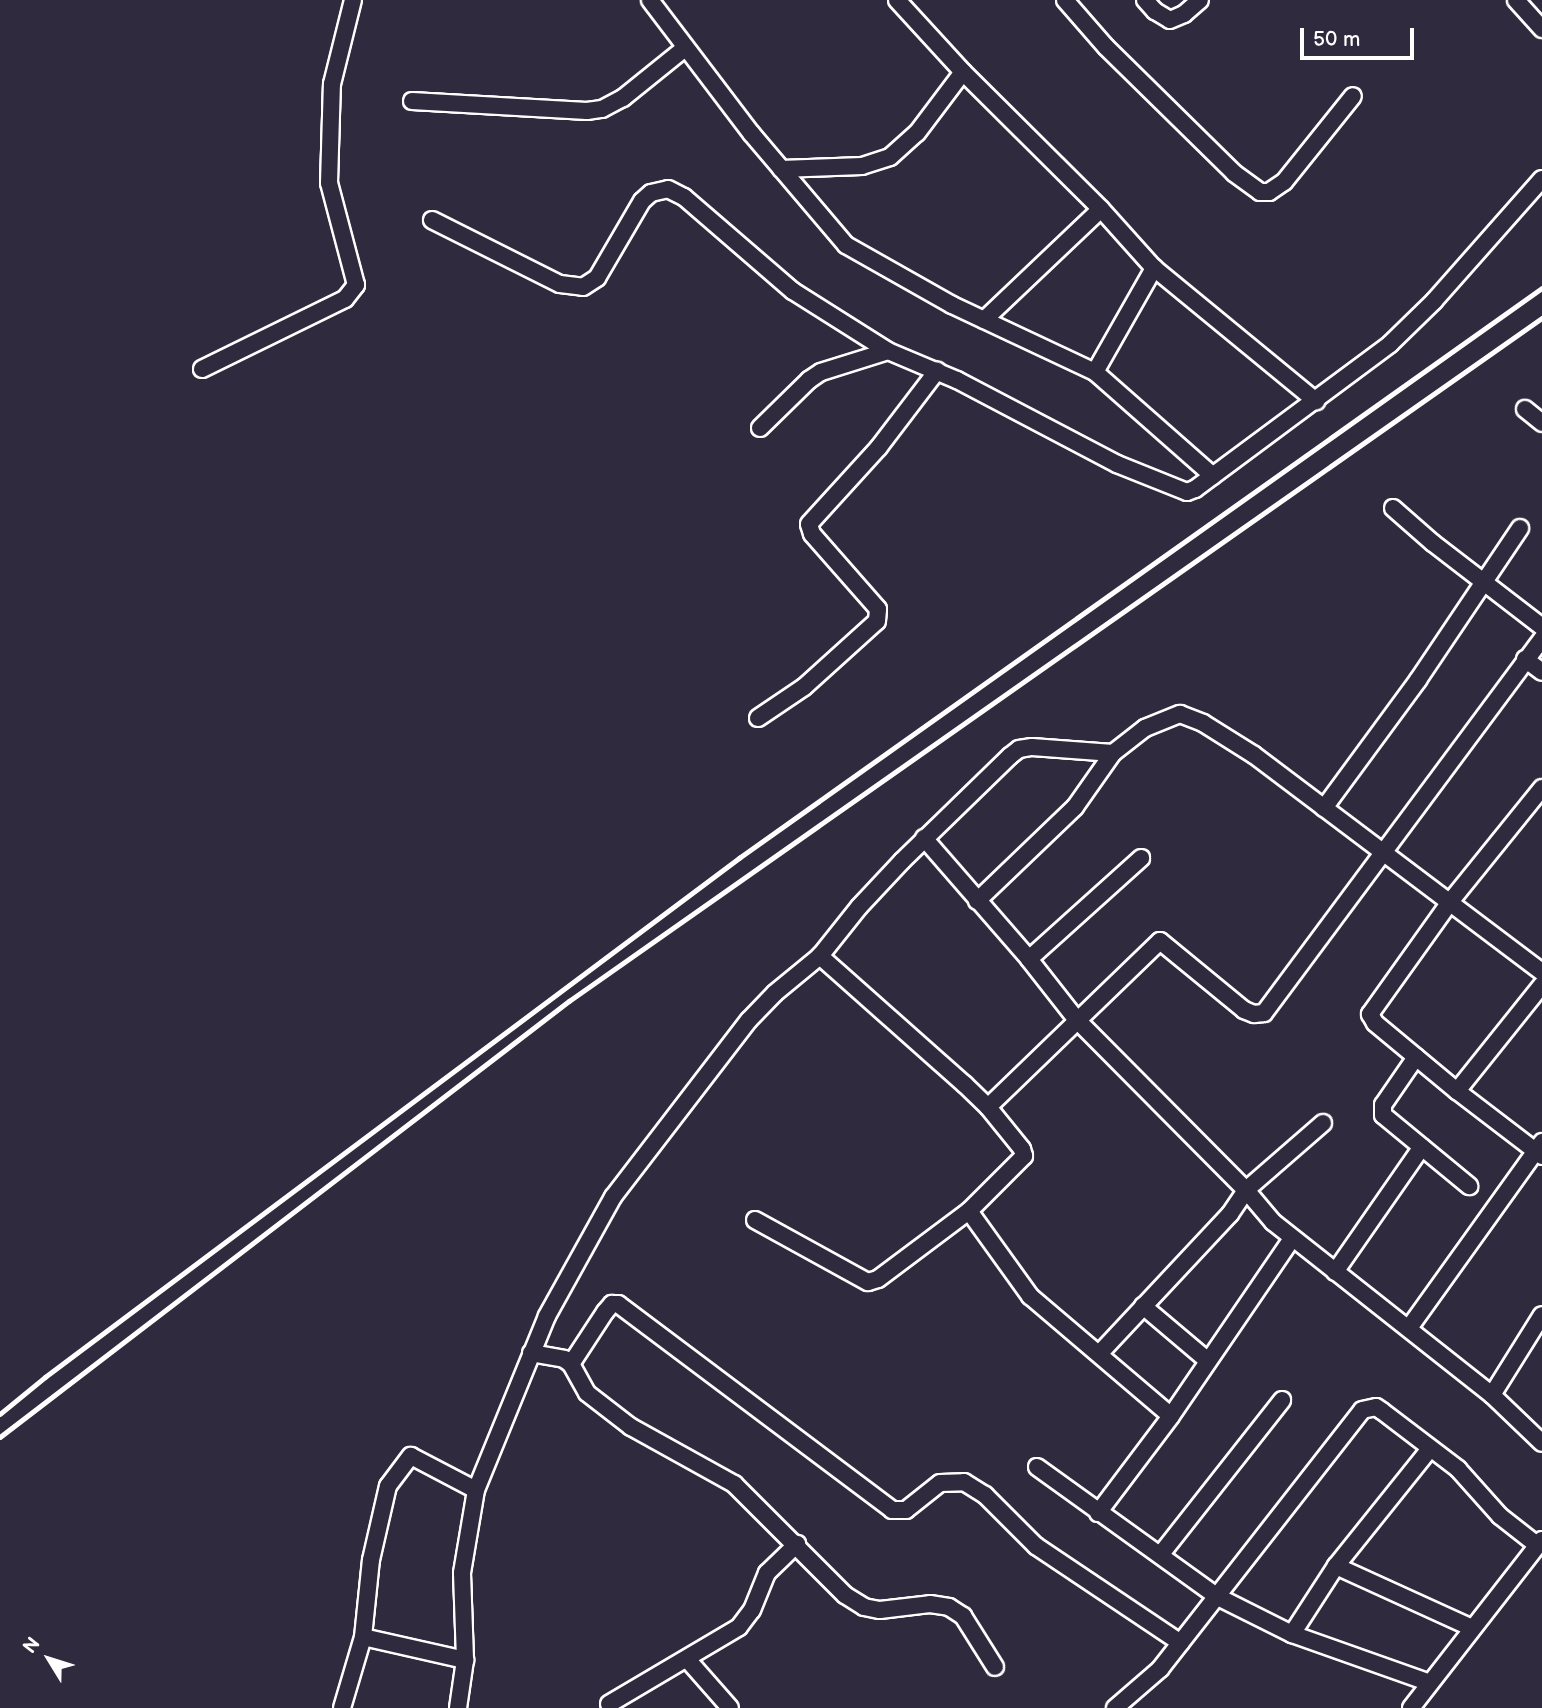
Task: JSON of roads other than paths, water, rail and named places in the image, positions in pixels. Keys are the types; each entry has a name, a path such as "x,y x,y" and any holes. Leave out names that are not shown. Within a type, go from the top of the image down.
{"street":[{"path":"202,369 345,299 356,285 329,183 332,84 353,0"},
{"path":"649,0 781,169 846,245 867,260 984,320 1077,361 1095,372 1213,476"},
{"path":"897,0 963,72 1101,209 1154,268 1316,401"},
{"path":"1065,0 1106,47 1234,173 1260,192 1269,192 1284,181 1353,96"},
{"path":"1145,0 1163,18 1170,20 1184,14 1200,0"},
{"path":"1516,0 1542,29"},
{"path":"412,101 587,111 602,108 623,98 685,48"},
{"path":"781,169 862,166 890,157 917,133 963,72"},
{"path":"432,220 560,284 583,287 597,278 642,201 651,193 668,189 684,197 793,291 888,351 937,371 1117,464 1187,492 1195,489 1369,362 1416,318 1542,179"},
{"path":"984,320 1101,209"},
{"path":"1095,372 1154,268"},
{"path":"760,428 808,380 821,372 888,351"},
{"path":"758,718 804,687 877,621 878,609 874,603 818,542 809,524 879,446 937,371"},
{"path":"1525,409 1542,423"},
{"path":"1393,508 1482,583 1542,627"},
{"path":"1324,808 1388,722 1520,528"},
{"path":"988,1107 1076,1019 1161,940 1244,1010 1263,1014 1542,638"},
{"path":"1525,659 1542,672"},
{"path":"977,901 1075,807 1113,753 1145,728 1173,715 1186,716 1254,755 1542,972"},
{"path":"458,1708 465,1660 462,1573 476,1489 531,1353 575,1262 629,1174 749,1020 775,993 820,956 859,907 924,838 1019,749 1032,747 1113,753"},
{"path":"1409,1328 1540,1150 1457,1091 1375,1023 1370,1014 1450,902 1542,788"},
{"path":"924,838 1029,959 1076,1019 1246,1190 1291,1240 1409,1328 1492,1395 1542,1443"},
{"path":"1029,959 1141,858"},
{"path":"755,1220 868,1282 881,1276 969,1211 1024,1156 1022,1149 988,1107 820,956"},
{"path":"1457,1091 1542,985"},
{"path":"1416,1057 1382,1111 1388,1120 1469,1186"},
{"path":"1098,1354 1230,1214 1246,1190 1323,1123"},
{"path":"1335,1272 1422,1147"},
{"path":"969,1211 1030,1296 1171,1416"},
{"path":"1098,1513 1171,1416 1291,1240"},
{"path":"571,1364 605,1312 612,1304 618,1304 891,1510 906,1510 940,1483 964,1482 985,1496 1035,1546 1181,1643"},
{"path":"1143,1306 1208,1361"},
{"path":"1492,1395 1541,1316"},
{"path":"531,1353 558,1357 571,1364 581,1386 599,1403 653,1441 705,1465 734,1484 797,1544 845,1595 864,1607 880,1610 930,1604 949,1607 963,1616 995,1667"},
{"path":"1161,1554 1282,1400"},
{"path":"1123,1706 1143,1688 1218,1597 1341,1433 1362,1410 1376,1407 1429,1450 1458,1469 1500,1516 1540,1543 1411,1708"},
{"path":"1292,1634 1336,1566 1429,1450"},
{"path":"342,1708 363,1637 371,1560 388,1486 411,1456 476,1489"},
{"path":"1037,1466 1098,1513 1161,1554 1218,1597 1292,1634 1430,1684"},
{"path":"609,1704 739,1627 752,1610 767,1573 797,1544"},
{"path":"1336,1566 1472,1628"},
{"path":"363,1637 465,1660"},
{"path":"687,1659 730,1708"}],"railway":[{"path":"0,1414 45,1377 739,858 1542,288"},
{"path":"0,1437 569,1001 1542,318"}]}
